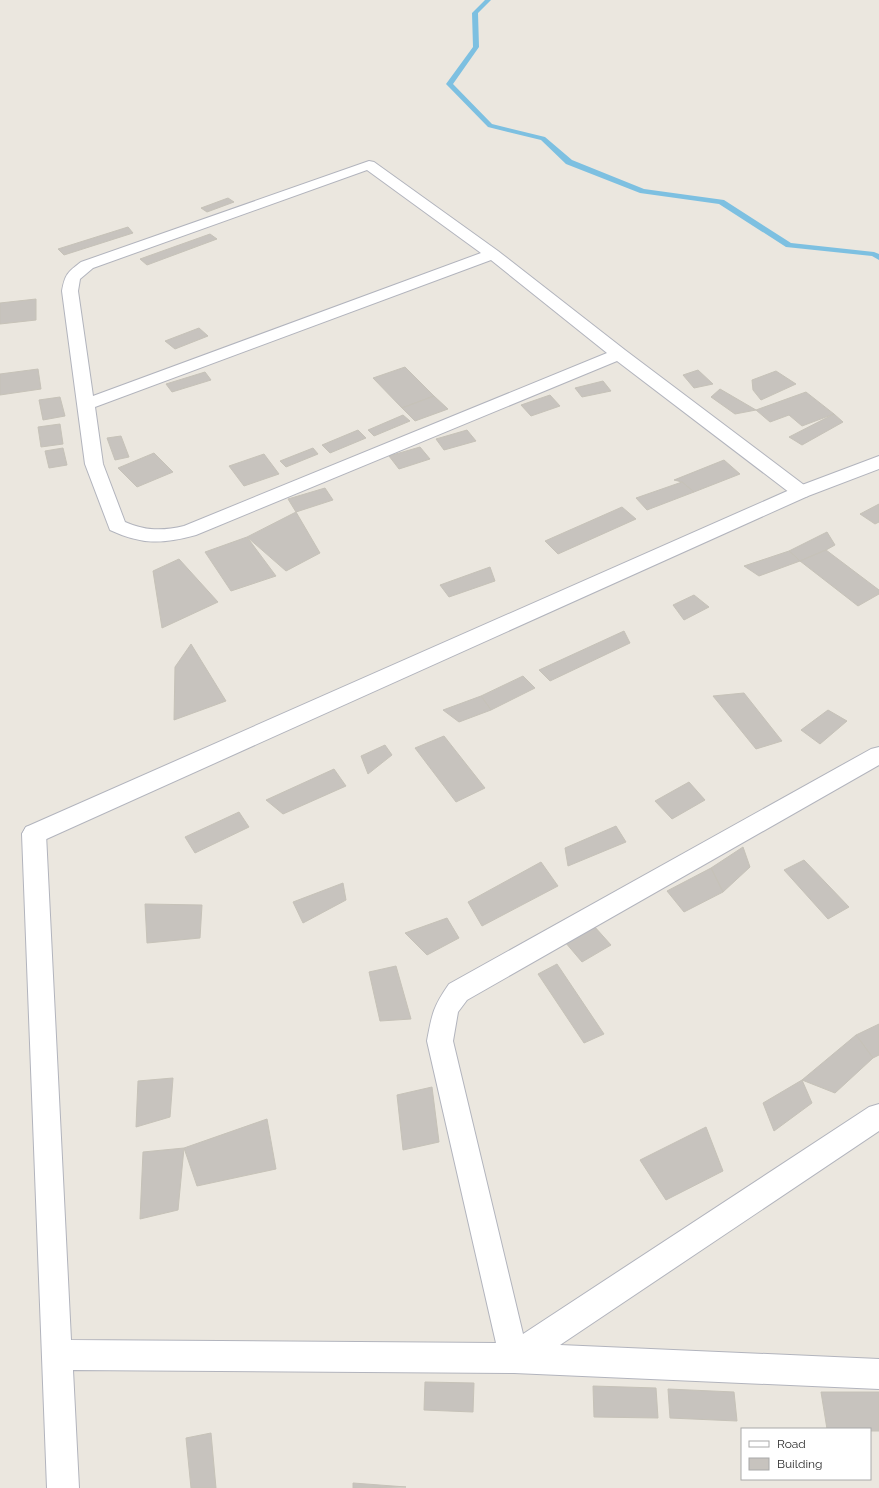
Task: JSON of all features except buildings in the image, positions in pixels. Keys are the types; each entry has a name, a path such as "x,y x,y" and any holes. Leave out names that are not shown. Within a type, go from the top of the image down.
{"street":[{"path":"619,354 189,531 169,536 152,537 135,535 117,526 94,464 70,291 72,277 88,265 369,165 493,254 619,354 801,492"},
{"path":"85,405 493,254"},
{"path":"63,1488 34,834 801,492 879,462"},
{"path":"514,1358 440,1041 446,1009 458,992 879,755"},
{"path":"514,1358 879,1116"},
{"path":"57,1355 514,1358 879,1374"}],"waterway":[{"path":"488,0 475,13 476,47 449,84 490,126 543,138 569,162 643,191 721,202 789,245 874,254 879,258"}]}
